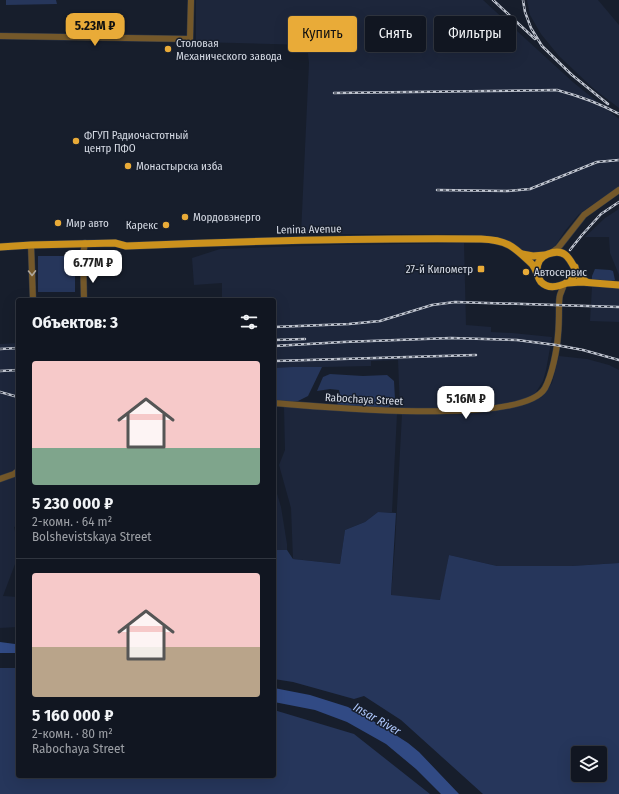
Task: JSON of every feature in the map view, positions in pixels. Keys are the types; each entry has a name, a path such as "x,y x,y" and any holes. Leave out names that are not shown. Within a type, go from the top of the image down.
{"main road":[{"name":"Lenina Avenue","path":"0,247 86,243 115,243 126,246 289,240 481,238 502,241 512,246 519,252"},
{"path":"519,252 533,256 560,252 568,258 579,276 587,282"},
{"path":"519,252 532,264 542,283 550,286 587,282 619,285"},
{"path":"536,271 538,261 549,254"},
{"path":"565,284 574,276 574,267"}],"street":[{"path":"0,36 190,39 191,0"},
{"path":"549,254 558,248 584,215 619,190"},
{"path":"566,238 564,246 568,258"},
{"path":"84,298 83,255 86,243"},
{"path":"31,245 33,298"},
{"name":"Rabochaya Street","path":"276,404 411,412 451,412 472,411 530,400 542,392 548,380 558,336 560,296 565,284"},
{"path":"550,286 557,290 560,296"},
{"path":"0,479 16,472"}],"shaded area":[{"path":"6,0 56,0 57,4 6,5"},
{"path":"196,0 483,0 501,16 434,16 434,52 516,52 516,30 574,83 619,119 619,187 579,214 555,246 545,252 535,253 523,250 495,236 446,234 301,234 309,63 308,52 357,52 357,16 288,16 288,44 196,42"},
{"path":"527,0 598,0 619,25 619,108 594,89 559,56 541,34 530,15"},
{"path":"619,209 619,275 610,253 609,237 585,237 605,218"},
{"path":"464,243 466,325 491,327 491,332 552,337 543,381 536,392 531,397 510,403 451,409 400,409 398,360 371,361 371,366 276,368 276,298 222,298 222,283 194,285 192,258 220,249 333,245"},
{"path":"38,256 75,256 75,292 38,292"},
{"path":"595,269 613,271 615,280 592,279"},
{"path":"592,287 619,288 619,322 590,321"},
{"path":"16,343 16,469 0,477 0,344"},
{"path":"559,356 587,359 609,365 619,370 619,563 572,566 497,566 449,555 441,600 391,596 402,414 469,414 525,405 542,397 552,383"},
{"path":"322,367 308,396 298,401 276,401 276,368"},
{"path":"330,374 363,376 387,375 394,381 395,399 388,408 337,405 340,397 339,390 330,389 317,391 323,377"},
{"path":"284,407 397,414 392,512 378,512 365,522 345,530 340,564 293,559 291,508 279,465 285,450"},
{"path":"16,477 16,526 14,527 16,536 16,561 3,596 16,597 16,627 0,628 0,481"},
{"path":"276,491 281,507 287,550 276,550"},
{"path":"378,512 396,513 391,595 440,600 449,555 497,566 572,566 619,563 619,794 483,794 401,720 364,696 354,699 293,682 276,679 276,550 287,550 293,559 340,564 345,530 365,522"},
{"path":"0,642 16,644 16,653 0,653"},
{"path":"0,668 16,668 16,778 276,778 276,711 354,734 430,794 0,794"},
{"path":"276,688 310,695 348,707 380,725 419,752 459,794 441,794 416,769 386,744 347,722 315,710 276,702"}],"railway":[{"path":"493,0 535,39"},
{"path":"523,0 525,12 531,28 542,46 572,75 608,104"},
{"path":"334,93 557,90 589,100 619,114"},
{"path":"437,190 507,191 530,189 597,162 619,160"},
{"path":"570,250 601,214 619,202"},
{"path":"276,327 349,324 380,321 432,305 455,302 619,307"},
{"path":"276,346 451,338 517,340 583,350 619,360"},
{"path":"276,340 305,339"},
{"path":"0,349 16,348"},
{"path":"276,361 476,355"},
{"path":"0,371 16,370"},
{"path":"0,392 16,396"}],"place":[{"name":"Столовая Механического завода","path":"168,49"},
{"name":"ФГУП Радиочастотный центр ПФО","path":"76,141"},
{"name":"Монастырска изба","path":"128,166"},
{"name":"Мордовэнерго","path":"185,217"},
{"name":"Мир авто","path":"58,223"},
{"name":"Карекс","path":"166,225"},
{"name":"27-й Километр","path":"481,269"},
{"name":"Автосервис","path":"526,272"}],"water label":[{"name":"Insar River","path":"377,719"}]}
